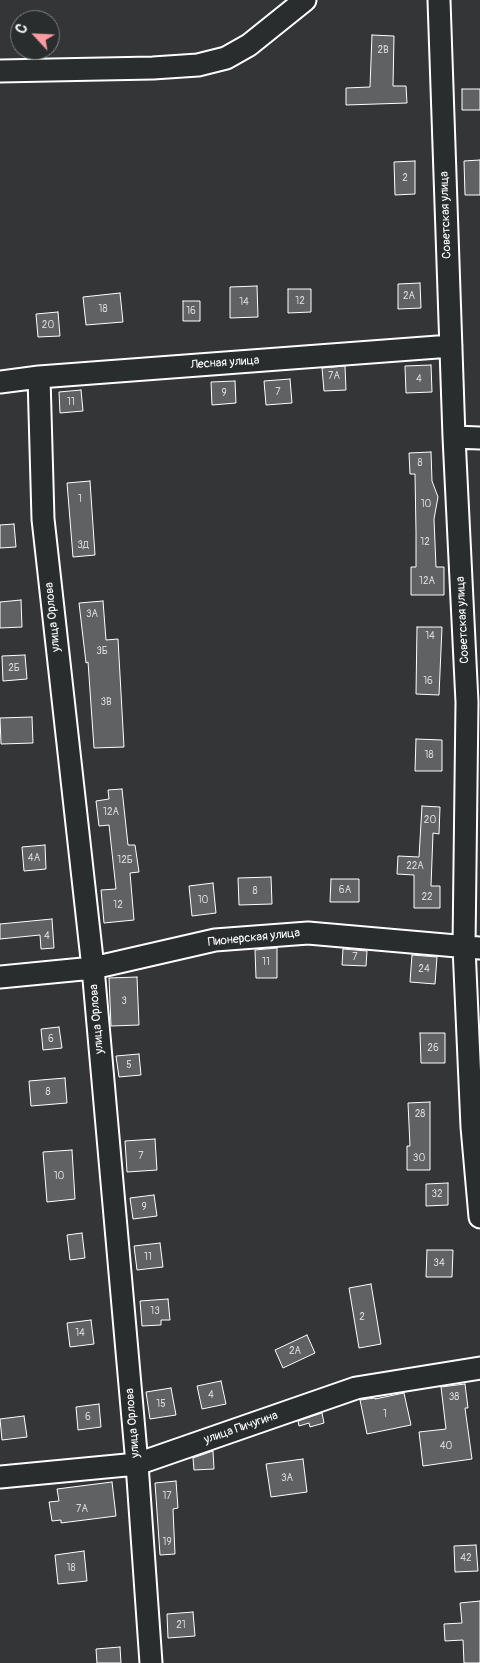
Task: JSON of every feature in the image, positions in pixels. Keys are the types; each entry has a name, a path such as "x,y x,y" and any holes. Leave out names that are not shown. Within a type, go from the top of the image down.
{"street":[{"path":"0,71 198,66 226,58 250,45 305,0"},
{"name":"Советская улица","path":"439,0 454,437 467,702 472,947 472,1127 480,1217"},
{"name":"Лесная улица","path":"0,382 39,376 451,346"},
{"name":"улица Орлова","path":"39,376 43,519 93,968 137,1464 151,1663"},
{"path":"454,437 480,438"},
{"name":"Пионерская улица","path":"0,977 93,968 215,940 308,933 472,947"},
{"name":"улица Пичугина","path":"0,1477 137,1464 356,1388 480,1368"}],"building":[{"path":"372,35 394,36 393,86 406,86 407,103 346,105 346,88 370,87"},
{"path":"462,89 480,89 480,110 462,110"},
{"path":"480,160 480,195 465,195 464,161"},
{"path":"415,161 415,194 395,195 394,162"},
{"path":"420,283 421,308 398,309 398,284"},
{"path":"257,286 258,317 230,318 230,287"},
{"path":"288,289 311,289 311,312 288,313"},
{"path":"120,293 123,322 86,325 83,297"},
{"path":"183,301 200,301 200,321 183,321"},
{"path":"58,312 60,336 38,337 36,314"},
{"path":"431,365 432,392 406,393 405,366"},
{"path":"345,366 346,390 324,391 322,368"},
{"path":"290,379 292,403 266,405 264,381"},
{"path":"235,381 236,403 212,405 211,382"},
{"path":"81,390 83,411 60,413 59,392"},
{"path":"431,452 432,481 438,497 434,519 436,567 444,567 444,595 411,595 411,567 416,567 416,532 415,474 410,474 409,453"},
{"path":"90,481 95,555 73,557 67,483"},
{"path":"14,524 16,547 0,548 0,525"},
{"path":"21,600 22,627 0,628 0,602"},
{"path":"103,601 106,640 118,639 124,747 94,748 88,662 86,663 79,603"},
{"path":"417,627 442,627 439,695 416,694"},
{"path":"25,655 27,679 3,681 2,656"},
{"path":"32,717 33,743 1,744 0,718"},
{"path":"416,739 442,740 442,771 415,771"},
{"path":"122,789 128,845 135,845 139,872 130,873 134,920 104,923 101,890 116,889 109,825 99,826 96,801 109,799 108,790"},
{"path":"422,806 440,807 439,834 433,833 431,886 440,886 440,908 414,908 414,875 397,874 398,856 419,857"},
{"path":"45,845 46,869 24,871 22,847"},
{"path":"271,877 272,904 239,905 238,878"},
{"path":"331,879 359,879 359,902 330,902"},
{"path":"213,883 216,913 192,916 189,886"},
{"path":"52,919 54,948 41,949 40,935 0,939 0,924"},
{"path":"277,948 277,978 256,978 255,950"},
{"path":"343,949 367,951 366,966 342,965"},
{"path":"412,955 437,957 435,984 410,982"},
{"path":"137,977 139,1025 111,1026 109,978"},
{"path":"59,1027 62,1048 43,1050 41,1029"},
{"path":"420,1033 445,1033 445,1063 421,1063"},
{"path":"139,1054 141,1075 119,1077 116,1056"},
{"path":"65,1078 67,1103 31,1106 29,1081"},
{"path":"430,1102 430,1170 407,1170 407,1146 410,1146 408,1103"},
{"path":"155,1139 157,1170 127,1172 125,1141"},
{"path":"72,1150 75,1199 47,1202 43,1152"},
{"path":"448,1183 448,1205 426,1206 426,1184"},
{"path":"154,1195 157,1216 133,1219 130,1198"},
{"path":"82,1233 85,1258 70,1260 67,1235"},
{"path":"160,1243 163,1267 137,1270 134,1246"},
{"path":"427,1250 453,1250 452,1277 426,1277"},
{"path":"371,1284 381,1344 359,1348 349,1288"},
{"path":"168,1299 170,1320 161,1320 161,1325 142,1326 140,1301"},
{"path":"91,1320 94,1344 70,1347 67,1323"},
{"path":"307,1335 315,1353 283,1368 275,1350"},
{"path":"221,1381 226,1404 202,1409 197,1386"},
{"path":"465,1384 468,1408 465,1408 472,1459 423,1466 419,1432 446,1429 441,1387"},
{"path":"171,1388 176,1415 150,1419 146,1392"},
{"path":"404,1393 411,1425 367,1434 360,1400"},
{"path":"99,1404 101,1427 78,1430 76,1407"},
{"path":"322,1413 324,1423 310,1427 309,1423 299,1426 298,1421"},
{"path":"24,1416 27,1437 2,1440 0,1419"},
{"path":"213,1451 214,1469 194,1470 193,1458"},
{"path":"303,1459 307,1492 271,1497 266,1464"},
{"path":"176,1481 178,1508 173,1509 175,1554 160,1555 155,1483"},
{"path":"112,1482 116,1516 61,1523 61,1520 52,1521 49,1502 59,1501 57,1489"},
{"path":"476,1545 478,1571 455,1572 454,1546"},
{"path":"84,1551 87,1581 58,1584 55,1555"},
{"path":"480,1601 480,1663 464,1663 463,1640 445,1641 444,1624 462,1623 460,1603"},
{"path":"193,1612 195,1636 168,1638 167,1614"},
{"path":"120,1647 121,1663 97,1663 96,1649"}]}
